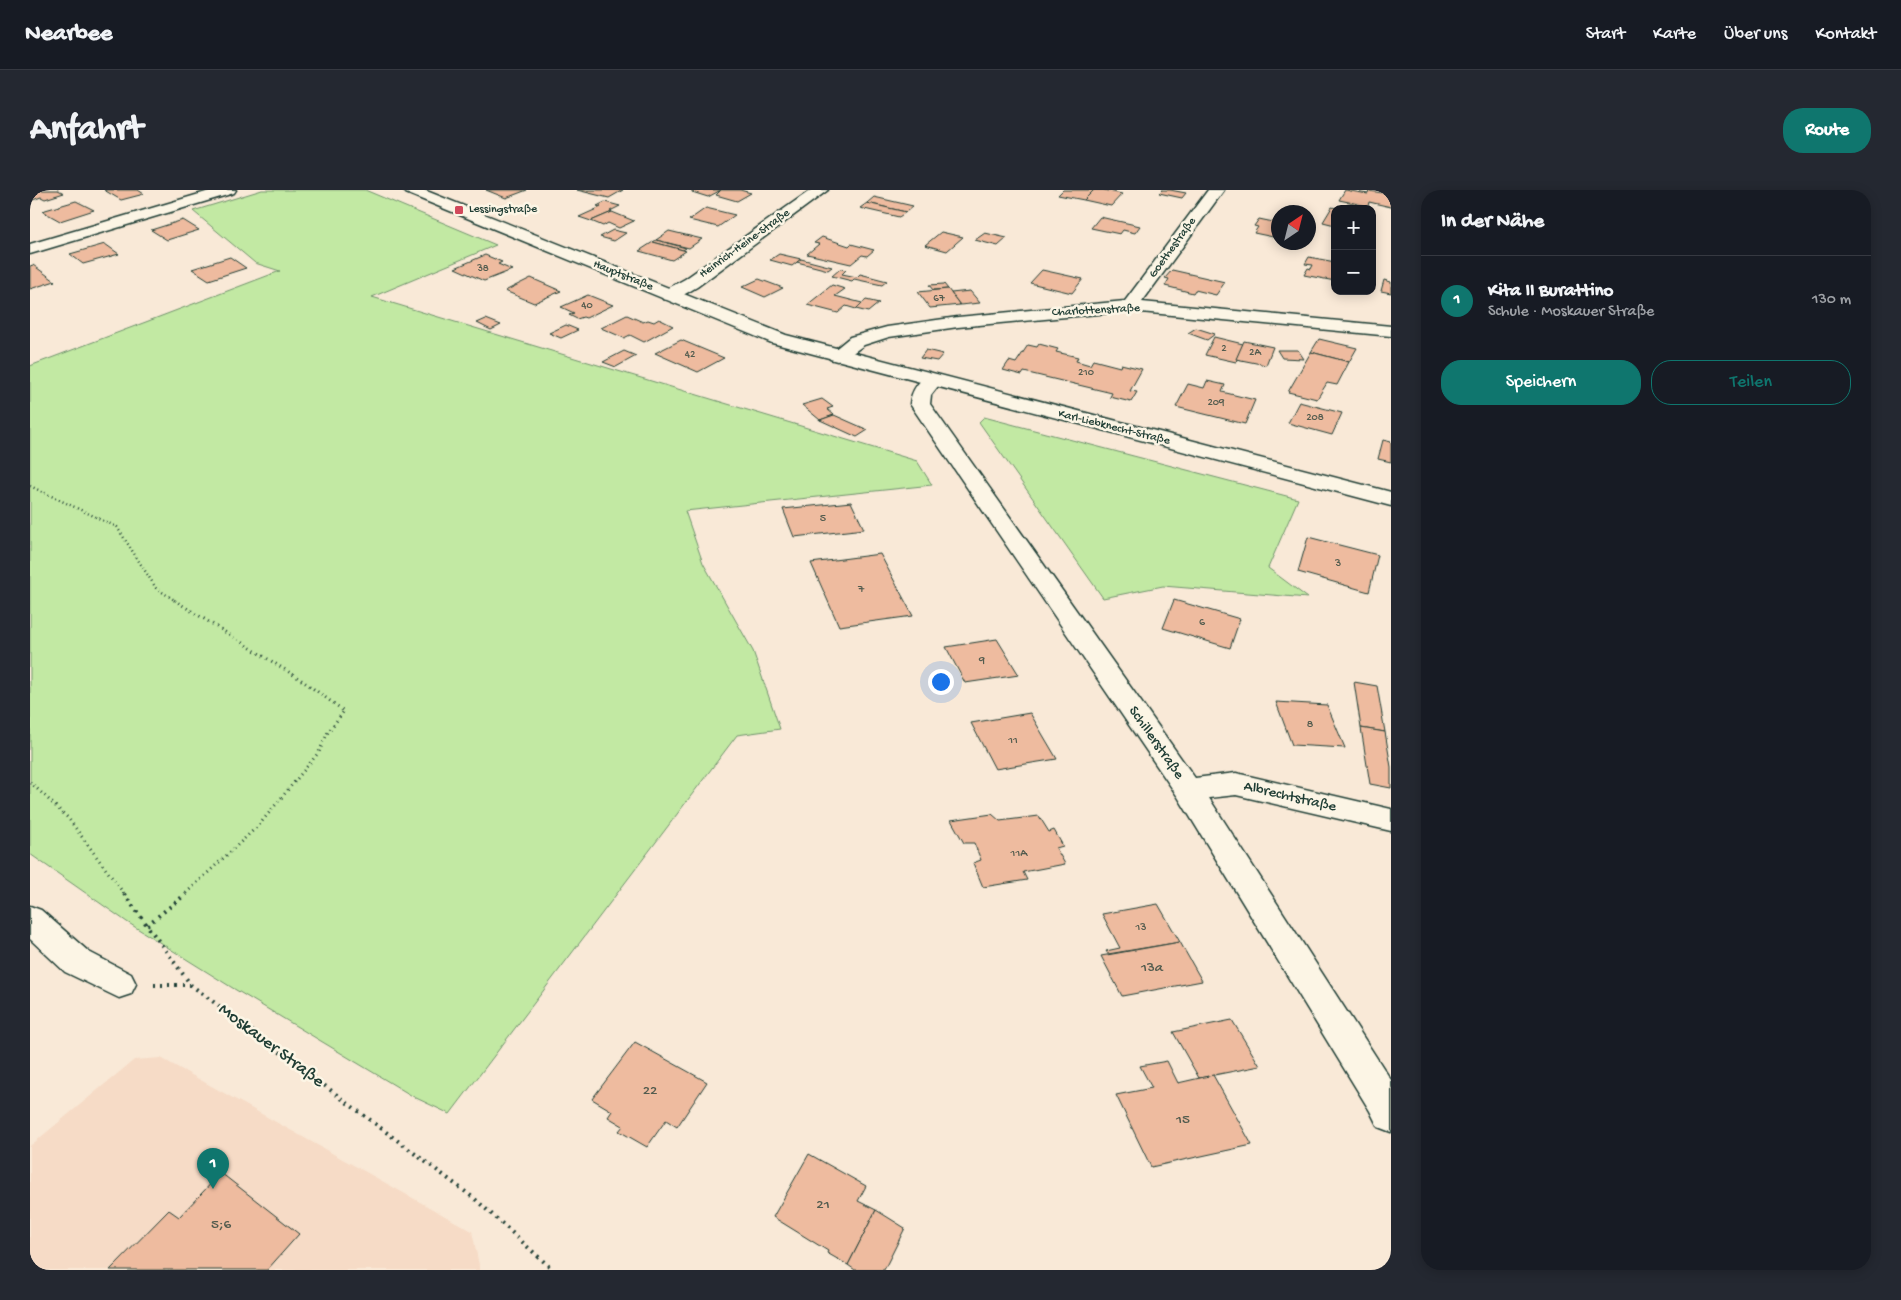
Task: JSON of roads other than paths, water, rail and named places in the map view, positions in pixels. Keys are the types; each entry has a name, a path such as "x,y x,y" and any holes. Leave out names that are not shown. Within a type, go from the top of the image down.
{"street":[{"path":"30,249 229,190"},
{"name":"Heinrich-Heine-Straße","path":"668,295 691,283 820,190"},
{"name":"Goethestraße","path":"1130,306 1216,190"},
{"name":"Hauptstraße","path":"418,191 751,330 837,355"},
{"name":"Charlottenstraße","path":"837,355 857,341 887,332 958,322 1130,306 1391,331"},
{"name":"Karl-Liebknecht-Straße","path":"837,355 1391,499"},
{"name":"Schillerstraße","path":"932,381 921,394 920,404 1188,789 1378,1091 1391,1116"},
{"name":"Albrechtstraße","path":"1188,789 1236,784 1391,820"},
{"path":"30,919 77,962 119,984"}],"place":[{"name":"Lessingstraße","path":"459,210"},
{"name":"Kita II Burattino","path":"213,1189"}]}
